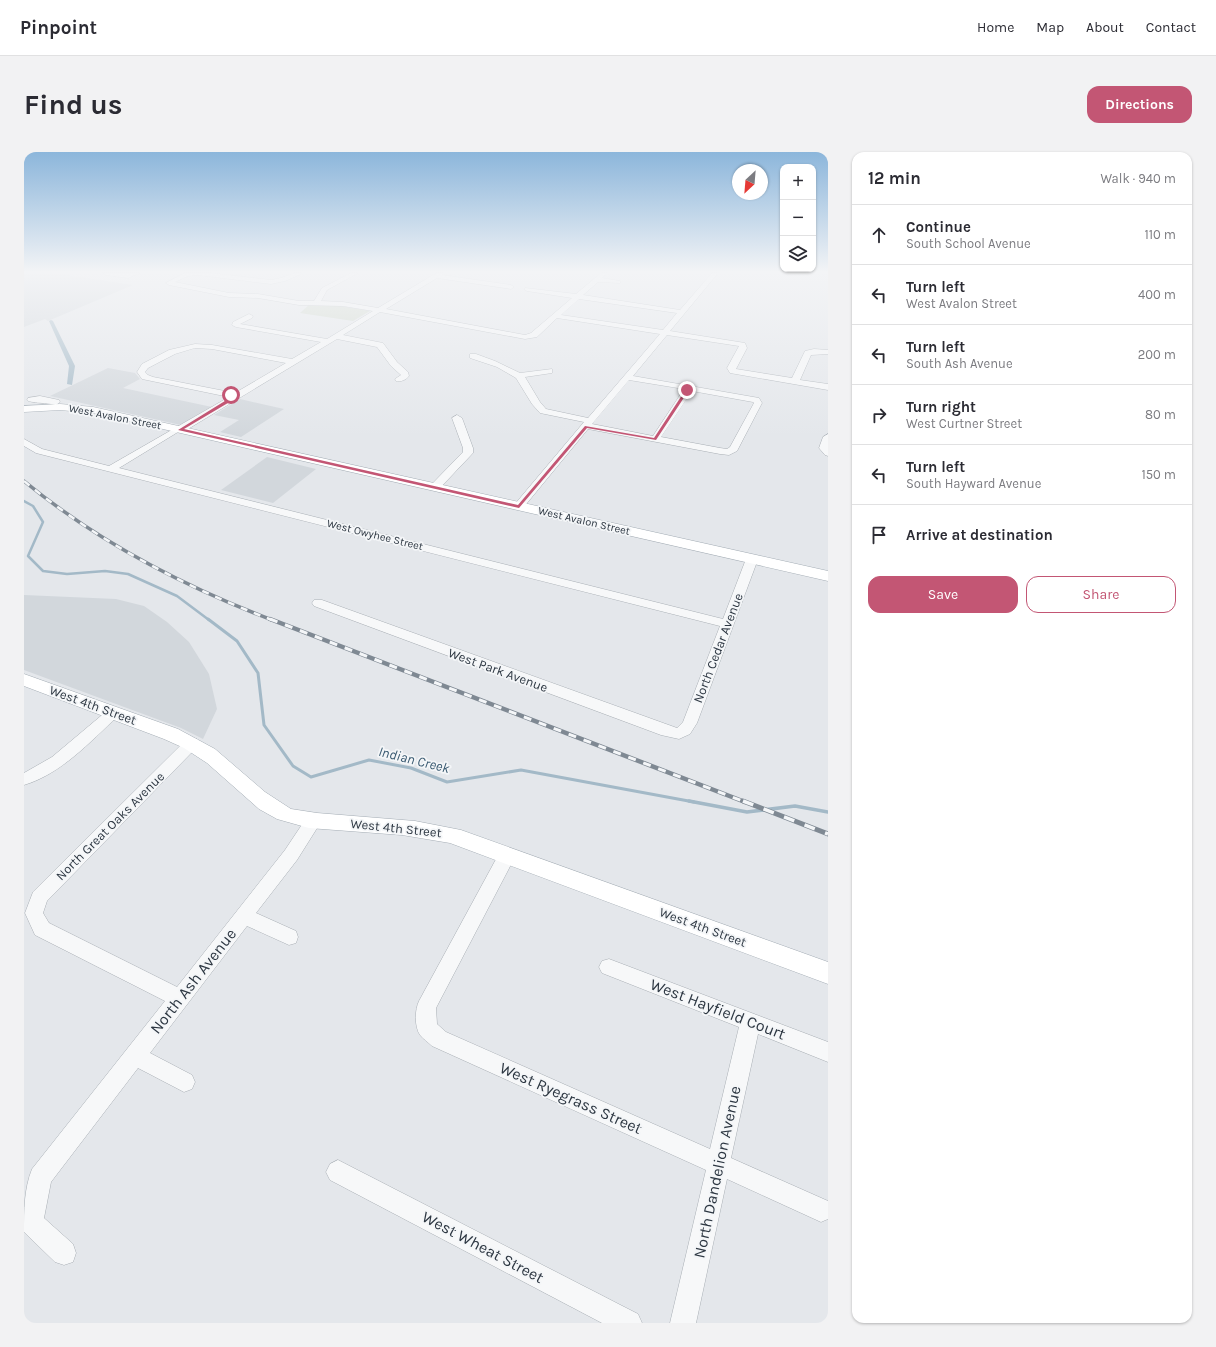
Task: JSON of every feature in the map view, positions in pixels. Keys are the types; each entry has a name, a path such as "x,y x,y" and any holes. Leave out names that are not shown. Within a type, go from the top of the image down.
{"main road":[{"name":"West Avalon Street","path":"28,403 78,408 828,576"},
{"name":"West 4th Street","path":"24,680 192,743 220,763 259,799 284,813 313,821 432,830 453,836 828,973"}],"street":[{"path":"250,328 327,342"},
{"path":"110,469 236,396 349,328"},
{"path":"469,328 501,334 529,337 534,335 542,328"},
{"path":"630,328 742,345 743,348 731,368 733,371 828,387"},
{"path":"519,506 669,328"},
{"path":"290,335 302,329"},
{"path":"335,336 380,345 394,364 405,374 405,376 399,379"},
{"path":"236,396 152,379 145,377 141,372 145,366 178,350 188,348 212,347 293,362"},
{"path":"795,381 808,353 814,351 828,352"},
{"path":"473,356 490,361 519,376 538,406 543,411 588,424 655,439 720,451 729,452 734,449 758,403 756,400 627,377"},
{"path":"519,376 549,371"},
{"path":"655,439 689,388"},
{"path":"28,403 40,399 56,402"},
{"path":"435,487 468,453 468,446 457,418"},
{"path":"828,437 824,448 828,452"},
{"name":"West Owyhee Street","path":"24,442 39,451 727,624"},
{"name":"North Cedar Avenue","path":"679,734 685,730 690,723 752,559"},
{"name":"West Park Avenue","path":"318,603 666,731 679,734"},
{"path":"24,779 36,774 69,752 113,713"},
{"name":"North Great Oaks Avenue","path":"180,998 42,929 34,913 39,897 192,743"},
{"name":"North Ash Avenue","path":"64,1253 31,1222 40,1177 291,856 313,821"},
{"name":"West Ryegrass Street","path":"507,855 426,1007 427,1028 439,1039 821,1210"},
{"path":"244,916 289,936"},
{"name":"West Hayfield Court","path":"609,966 828,1052"},
{"name":"North Dandelion Avenue","path":"683,1323 750,1022"},
{"path":"135,1056 184,1082"},
{"name":"West Wheat Street","path":"338,1172 629,1323"}],"shaded area":[{"path":"108,368 135,373 140,379 123,388 212,407 181,425 50,396"},
{"path":"240,399 284,409 241,437 220,432 239,420 214,415"},
{"path":"267,457 316,469 273,503 221,490"},
{"path":"24,595 116,599 144,606 167,622 189,642 209,674 217,709 203,739 181,728 24,670"}],"waterway":[{"path":"54,328 72,366 70,384"},
{"name":"Indian Creek","path":"24,501 33,506 43,522 28,556 43,571 67,574 105,571 128,574 177,596 209,620"},
{"name":"Indian Creek","path":"208,619 237,641 258,673 264,725 293,766 311,777 369,760 411,768 447,782 521,770 694,802"},
{"name":"Indian Creek","path":"689,801 747,812 795,806 828,812"}],"railway":[{"path":"24,481 81,524 142,561 206,593 272,620"},
{"path":"270,619 745,802"},
{"path":"743,801 828,834"}],"route":[{"path":"231,395 236,396 180,430 519,506 586,426 655,439 687,390"}]}
